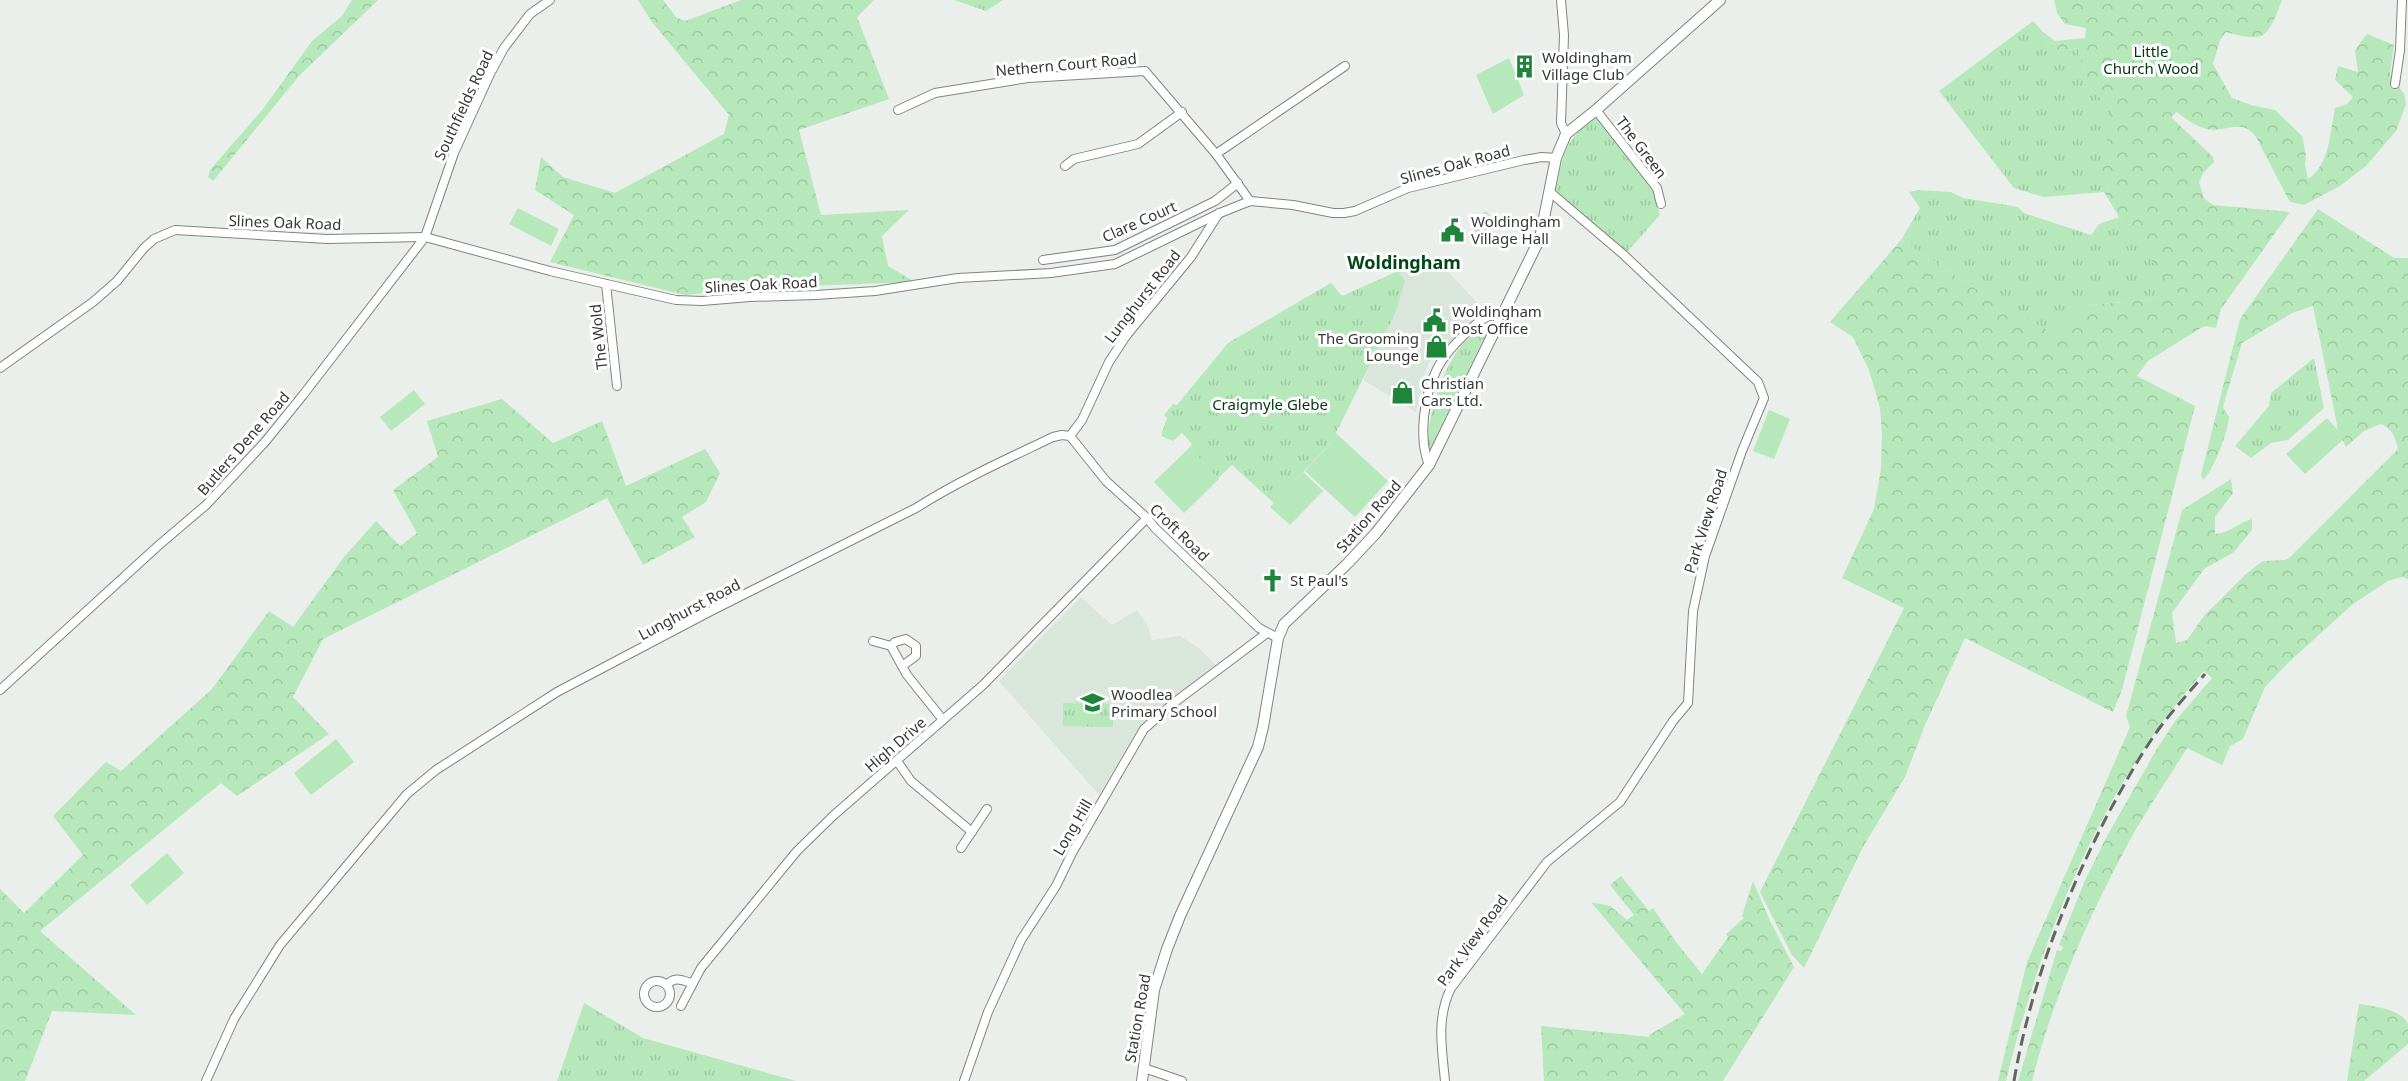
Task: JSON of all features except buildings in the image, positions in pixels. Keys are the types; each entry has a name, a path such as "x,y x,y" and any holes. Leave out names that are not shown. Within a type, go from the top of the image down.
{"street":[{"name":"Southfields Road","path":"425,237 456,147 490,74 504,48 530,14 550,0"},
{"path":"1561,0 1564,36 1561,123 1566,134 1720,0"},
{"path":"2395,84 2400,50 2402,0"},
{"path":"1216,154 1345,66"},
{"name":"Nethern Court Road","path":"898,110 935,93 1028,78 1145,71 1216,154 1250,201"},
{"name":"The Green","path":"1596,110 1657,188 1661,204"},
{"path":"1065,165 1074,159 1138,144 1182,112"},
{"name":"Station Road","path":"1142,1081 1154,990 1180,916 1258,747 1278,638 1284,624 1348,563 1376,532 1429,465 1540,238 1556,158 1566,134"},
{"name":"Slines Oak Road","path":"0,368 93,302 117,281 154,239 175,230 327,239 425,237 606,284 676,300 702,301 875,291 958,278 1051,273 1115,264 1220,213 1250,201 1344,213 1355,211 1408,188 1524,160 1542,157 1556,158"},
{"name":"Clare Court","path":"1043,260 1114,250 1215,201 1238,183"},
{"name":"Park View Road","path":"1444,1081 1441,1019 1445,1000 1451,988 1546,862 1620,802 1673,721 1688,703 1693,611 1705,556 1742,451 1764,398 1758,382 1624,255 1550,192"},
{"name":"Lunghurst Road","path":"206,1081 234,1019 280,945 407,794 436,770 557,692 1002,462 1053,437 1070,436 1082,420 1109,362 1126,336 1191,257 1220,213"},
{"name":"Butlers Dene Road","path":"0,690 206,505 236,475 310,386 425,237"},
{"name":"The Wold","path":"606,284 617,386"},
{"path":"1429,465 1423,442 1424,420 1436,371 1446,356 1477,322 1491,314 1502,314"},
{"name":"Croft Road","path":"1070,436 1106,481 1267,633 1278,638"},
{"name":"High Drive","path":"681,1006 691,983 709,957 797,851 834,815 983,685 1147,518"},
{"name":"Long Hill","path":"964,1081 988,1012 1021,940 1056,886 1072,853 1144,729 1175,702 1267,633"},
{"path":"891,646 895,642 906,639 916,646 916,656 902,666"},
{"path":"873,641 891,646 907,675 944,720"},
{"path":"897,761 910,781 972,832"},
{"path":"961,848 987,809"},
{"path":"667,985 670,981 677,979 691,983"},
{"path":"1144,1068 1182,1081"}],"shaded area":[{"path":"1439,262 1484,310 1429,362 1416,412 1363,380 1395,314 1405,281 1399,273 1424,263 1430,271"},
{"name":"Woodlea Primary School","path":"1081,597 1112,625 1137,610 1147,624 1152,640 1180,636 1199,648 1216,665 1140,725 1099,795 999,681"}],"green space":[{"path":"352,0 378,0 299,76 213,181 208,177 210,170 263,109 312,41 342,16"},
{"path":"638,0 663,0 676,17 685,21 741,0 874,0 857,17 889,99 799,130 821,215 909,210 882,236 888,266 915,282 752,288 685,295 550,262 574,215 535,190 541,157 563,177 615,193 724,134 729,115 652,22"},
{"path":"954,0 1003,0 986,11"},
{"name":"Little Church Wood","path":"2054,0 2282,0 2273,22 2264,34 2250,37 2226,32 2220,40 2213,64 2232,98 2275,110 2302,136 2308,179 2321,165 2325,156 2335,108 2347,104 2353,97 2335,80 2338,66 2358,72 2355,50 2367,34 2394,45 2390,74 2404,94 2406,104 2396,131 2366,166 2340,186 2304,205 2290,202 2256,137 2250,131 2239,127 2214,130 2203,128 2177,112 2171,117 2213,157 2214,162 2204,172 2199,182 2204,198 2213,205 2290,212 2221,309 2216,328 2206,326 2199,329 2148,361 2137,376 2195,406 2122,690 2113,712 1965,638 1925,725 1905,777 1863,847 1804,968 1792,955 1760,892 1904,608 1842,578 1874,509 1881,469 1882,434 1880,408 1869,370 1853,337 1830,322 1901,240 1982,293 2052,333 2089,305 2148,300 2174,291 2119,217 2104,192 2109,189 2102,168 2112,109 2088,86 2078,48 2059,51 2047,45 2043,32 2055,41 2085,38 2086,28 2065,24 2057,13"},
{"path":"2033,21 2043,32 2047,45 2059,51 2078,48 2088,86 2112,109 2103,168 2109,189 2104,192 2043,197 2014,188 1939,91"},
{"path":"1509,58 1524,95 1493,114 1476,75"},
{"path":"1596,116 1652,188 1660,215 1627,252 1558,195 1556,190 1567,148 1577,133"},
{"path":"1919,190 1951,192 1963,198 2018,207 2024,213 2091,235 2099,224 2119,217 2175,291 2148,300 2089,305 2052,334 1982,293 1901,240 1920,208 1909,192"},
{"path":"518,208 559,229 551,246 509,224"},
{"path":"2318,209 2394,258 2408,258 2408,579 2402,577 2388,581 2353,604 2289,662 2265,687 2243,739 2230,746 2222,765 2187,748 2136,829 2094,910 2059,995 2032,1081 2018,1081 2057,950 2061,951 2063,947 2059,945 2086,878 2107,836 2158,747 2176,720 2212,678 2204,671 2168,715 2135,762 2080,864 2057,917 2038,972 2020,1026 2006,1081 1998,1081 2027,962 2130,727 2126,716 2182,510 2231,479 2233,493 2215,517 2215,534 2225,532 2252,519 2252,530 2234,552 2204,569 2172,613 2176,643 2187,640 2204,616 2246,574 2263,561 2285,560 2290,557 2398,449 2393,434 2381,424 2364,431 2346,447 2338,430 2313,306 2292,313 2242,343 2223,408 2229,417 2223,440 2212,468 2203,480 2201,475 2240,319"},
{"path":"1486,211 1489,215 1488,236 1483,232 1478,235 1470,225"},
{"name":"Craigmyle Glebe","path":"1423,260 1424,263 1399,273 1405,281 1395,314 1336,433 1338,435 1274,503 1232,465 1218,478 1189,448 1192,444 1182,433 1173,441 1161,436 1167,418 1164,415 1173,404 1177,405 1228,343 1331,283 1342,296"},
{"path":"1487,325 1490,326 1430,449 1428,429 1443,377 1465,342"},
{"path":"2314,358 2324,408 2288,440 2271,443 2251,458 2235,446 2269,406 2271,393"},
{"path":"414,390 425,404 391,431 380,417"},
{"path":"502,399 553,443 602,421 626,486 705,449 720,473 706,502 682,517 695,537 643,565 607,498 323,639 293,697 329,734 237,796 221,783 40,931 136,1015 52,1011 25,1081 0,1081 0,889 24,913 83,855 53,816 106,762 121,771 212,689 269,611 293,627 344,557 376,521 400,546 417,533 393,490 438,457 427,421"},
{"path":"1769,410 1790,419 1774,459 1753,451"},
{"path":"2327,418 2345,438 2305,474 2286,454"},
{"path":"1338,435 1388,481 1355,517 1305,471"},
{"path":"1189,448 1219,479 1184,513 1154,482"},
{"path":"1303,472 1323,491 1290,525 1270,507"},
{"path":"1063,703 1113,704 1113,727 1063,726"},
{"path":"336,739 354,762 311,795 294,773"},
{"path":"167,853 184,873 147,905 130,885"},
{"path":"1621,876 1649,911 1653,908 1676,942 1702,974 1728,937 1726,934 1744,918 1742,916 1753,881 1770,921 1794,967 1723,1081 1544,1081 1541,1026 1650,1037 1649,1035 1685,1014 1591,902 1610,906 1627,920 1634,915 1610,885"},
{"path":"584,1003 643,1038 796,1081 557,1081"},
{"path":"2359,1004 2386,1009 2405,1019 2408,1024 2408,1044 2364,1081 2347,1081"}],"railway":[{"path":"2014,1081 2039,977 2064,910 2093,844 2147,747 2166,719 2205,674"}],"place":[{"name":"Woldingham Village Club","path":"1524,66"},
{"name":"Woldingham Village Hall","path":"1453,230"},
{"name":"Woldingham Post Office","path":"1434,320"},
{"name":"The Grooming Lounge","path":"1437,347"},
{"name":"Christian Cars Ltd.","path":"1403,392"},
{"name":"St Paul's","path":"1272,580"},
{"name":"Woodlea Primary School","path":"1093,703"}],"district":[{"name":"Woldingham","path":"1404,262"}]}
